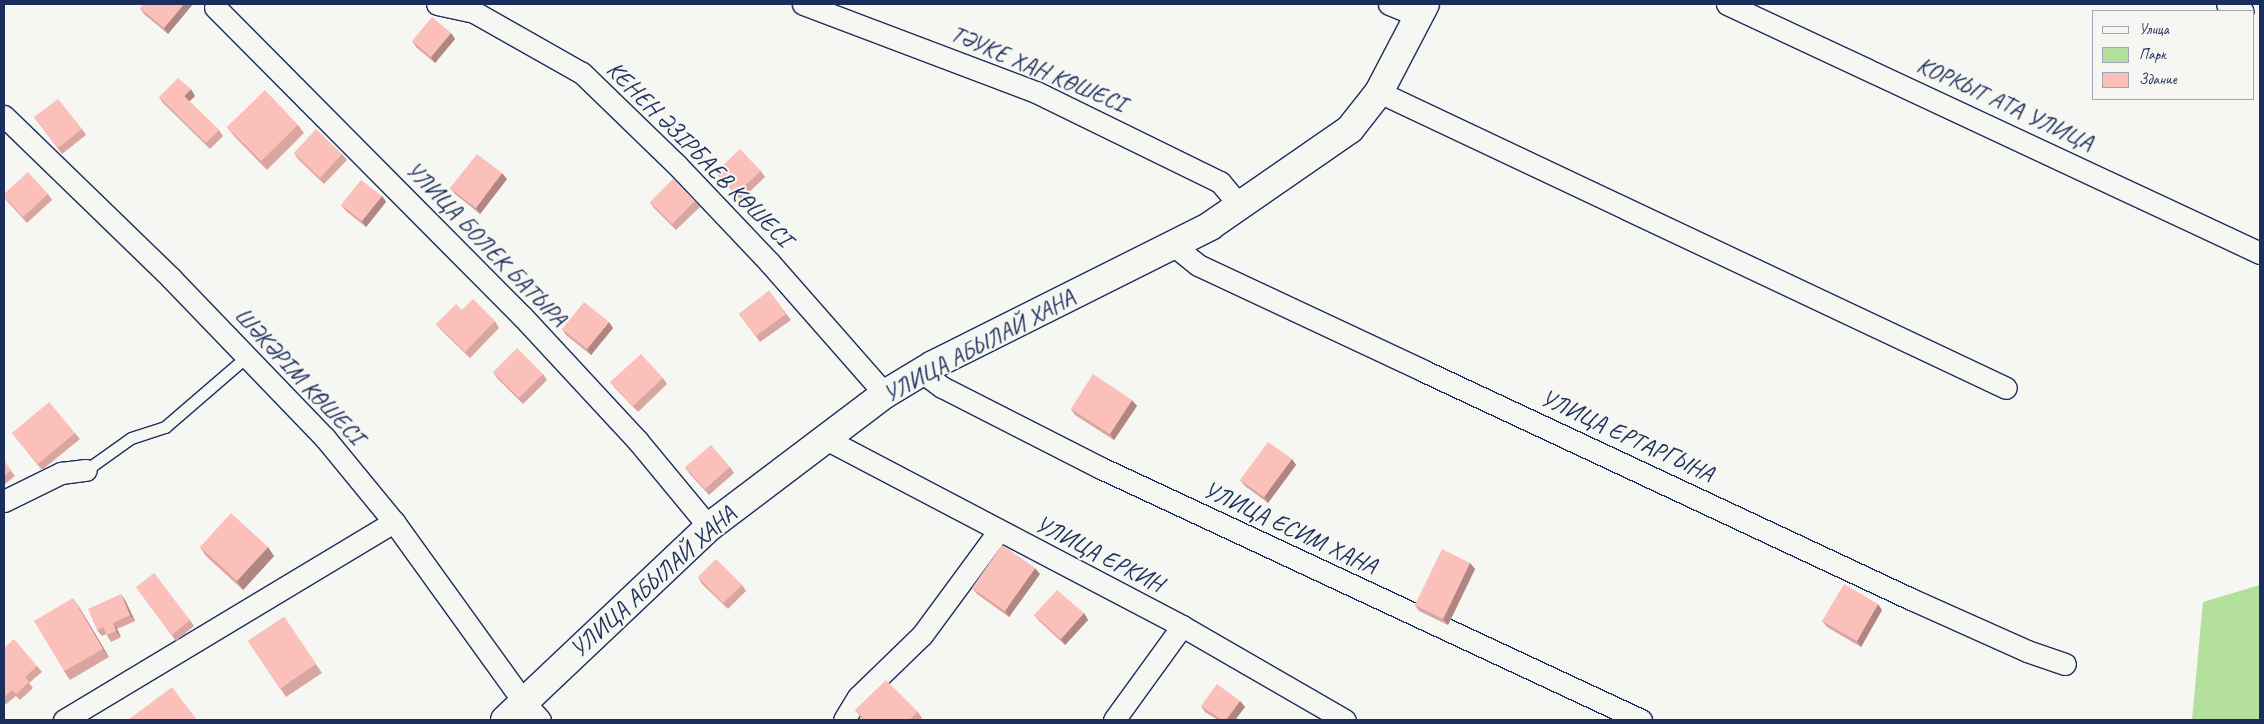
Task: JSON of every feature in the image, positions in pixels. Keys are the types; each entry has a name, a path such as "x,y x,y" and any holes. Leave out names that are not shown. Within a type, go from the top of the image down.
{"street":[{"name":"КЕНЕН ӘЗІРБАЕВ КӨШЕСІ","path":"438,4 474,12 582,73 676,164 770,262 885,394"},
{"name":"ТӘУКЕ ХАН КӨШЕСІ","path":"803,4 1036,92 1220,182 1239,205"},
{"path":"1389,4 1422,10"},
{"name":"КОРКЫТ АТА УЛИЦА","path":"1726,4 2260,253"},
{"path":"2227,4 2241,10"},
{"name":"УЛИЦА БОЛЕК БАТЫРА","path":"215,7 523,317 637,440 709,527"},
{"name":"УЛИЦА АБЫЛАЙ ХАНА","path":"523,714 709,527 885,394 922,372 1210,226 1350,129 1379,92 1422,10"},
{"path":"1379,92 2006,388"},
{"name":"ШӘКӘРІМ КӨШЕСІ","path":"4,116 171,278 325,438 394,522 523,714"},
{"name":"УЛИЦА ЕРТАРГЫНА","path":"1172,244 1198,265 1424,372 1929,607 2027,651 2065,664"},
{"name":"УЛИЦА ЕСИМ ХАНА","path":"922,372 942,386 1101,468 1641,720"},
{"name":"УЛИЦА ЕРКИН","path":"826,439 998,532 1182,626 1345,720"},
{"path":"4,501 61,474 86,470"},
{"path":"64,720 394,522"},
{"path":"844,720 858,697 922,635 998,532"},
{"path":"1114,720 1182,626"}],"lane":[{"path":"86,470 131,438 165,427 246,357"}],"green space":[{"path":"2260,585 2260,720 2192,720 2203,602"}],"building":[{"path":"143,4 184,4 164,28 140,8"},
{"path":"432,17 451,33 431,57 412,41"},
{"path":"178,78 191,89 184,96 219,130 206,143 159,97"},
{"path":"265,90 298,125 261,161 227,127"},
{"path":"58,99 82,129 58,148 34,117"},
{"path":"316,129 342,154 320,178 294,153"},
{"path":"740,149 761,171 736,194 716,172"},
{"path":"477,154 502,173 476,208 450,188"},
{"path":"28,172 48,194 23,217 4,194"},
{"path":"673,179 695,201 672,224 650,202"},
{"path":"361,180 382,196 362,221 341,205"},
{"path":"769,291 786,314 756,336 739,314"},
{"path":"473,299 495,321 465,352 436,324 456,304 462,310"},
{"path":"584,302 609,322 587,349 562,329"},
{"path":"517,348 543,374 519,398 493,372"},
{"path":"641,354 663,378 633,406 610,382"},
{"path":"1093,374 1132,400 1110,434 1071,409"},
{"path":"49,402 75,433 38,464 12,433"},
{"path":"1268,442 1292,459 1264,497 1240,480"},
{"path":"711,445 730,467 705,489 685,467"},
{"path":"4,461 11,470 4,476"},
{"path":"231,513 268,547 237,581 200,547"},
{"path":"1002,545 1035,568 1005,611 972,588"},
{"path":"1442,549 1470,563 1443,619 1415,605"},
{"path":"716,559 742,585 723,603 698,577"},
{"path":"154,573 190,620 172,635 136,587"},
{"path":"1844,584 1878,604 1857,641 1822,621"},
{"path":"1057,590 1084,613 1061,639 1034,615"},
{"path":"121,594 130,615 113,623 116,631 107,635 103,627 97,630 88,609"},
{"path":"73,598 103,649 64,671 34,621"},
{"path":"284,617 316,664 280,689 248,641"},
{"path":"14,639 37,666 25,677 29,682 16,694 12,690 4,697 4,648"},
{"path":"886,680 918,712 909,720 865,720 855,710"},
{"path":"1217,684 1240,701 1226,720 1222,720 1201,706"},
{"path":"172,687 197,720 128,720"}]}
